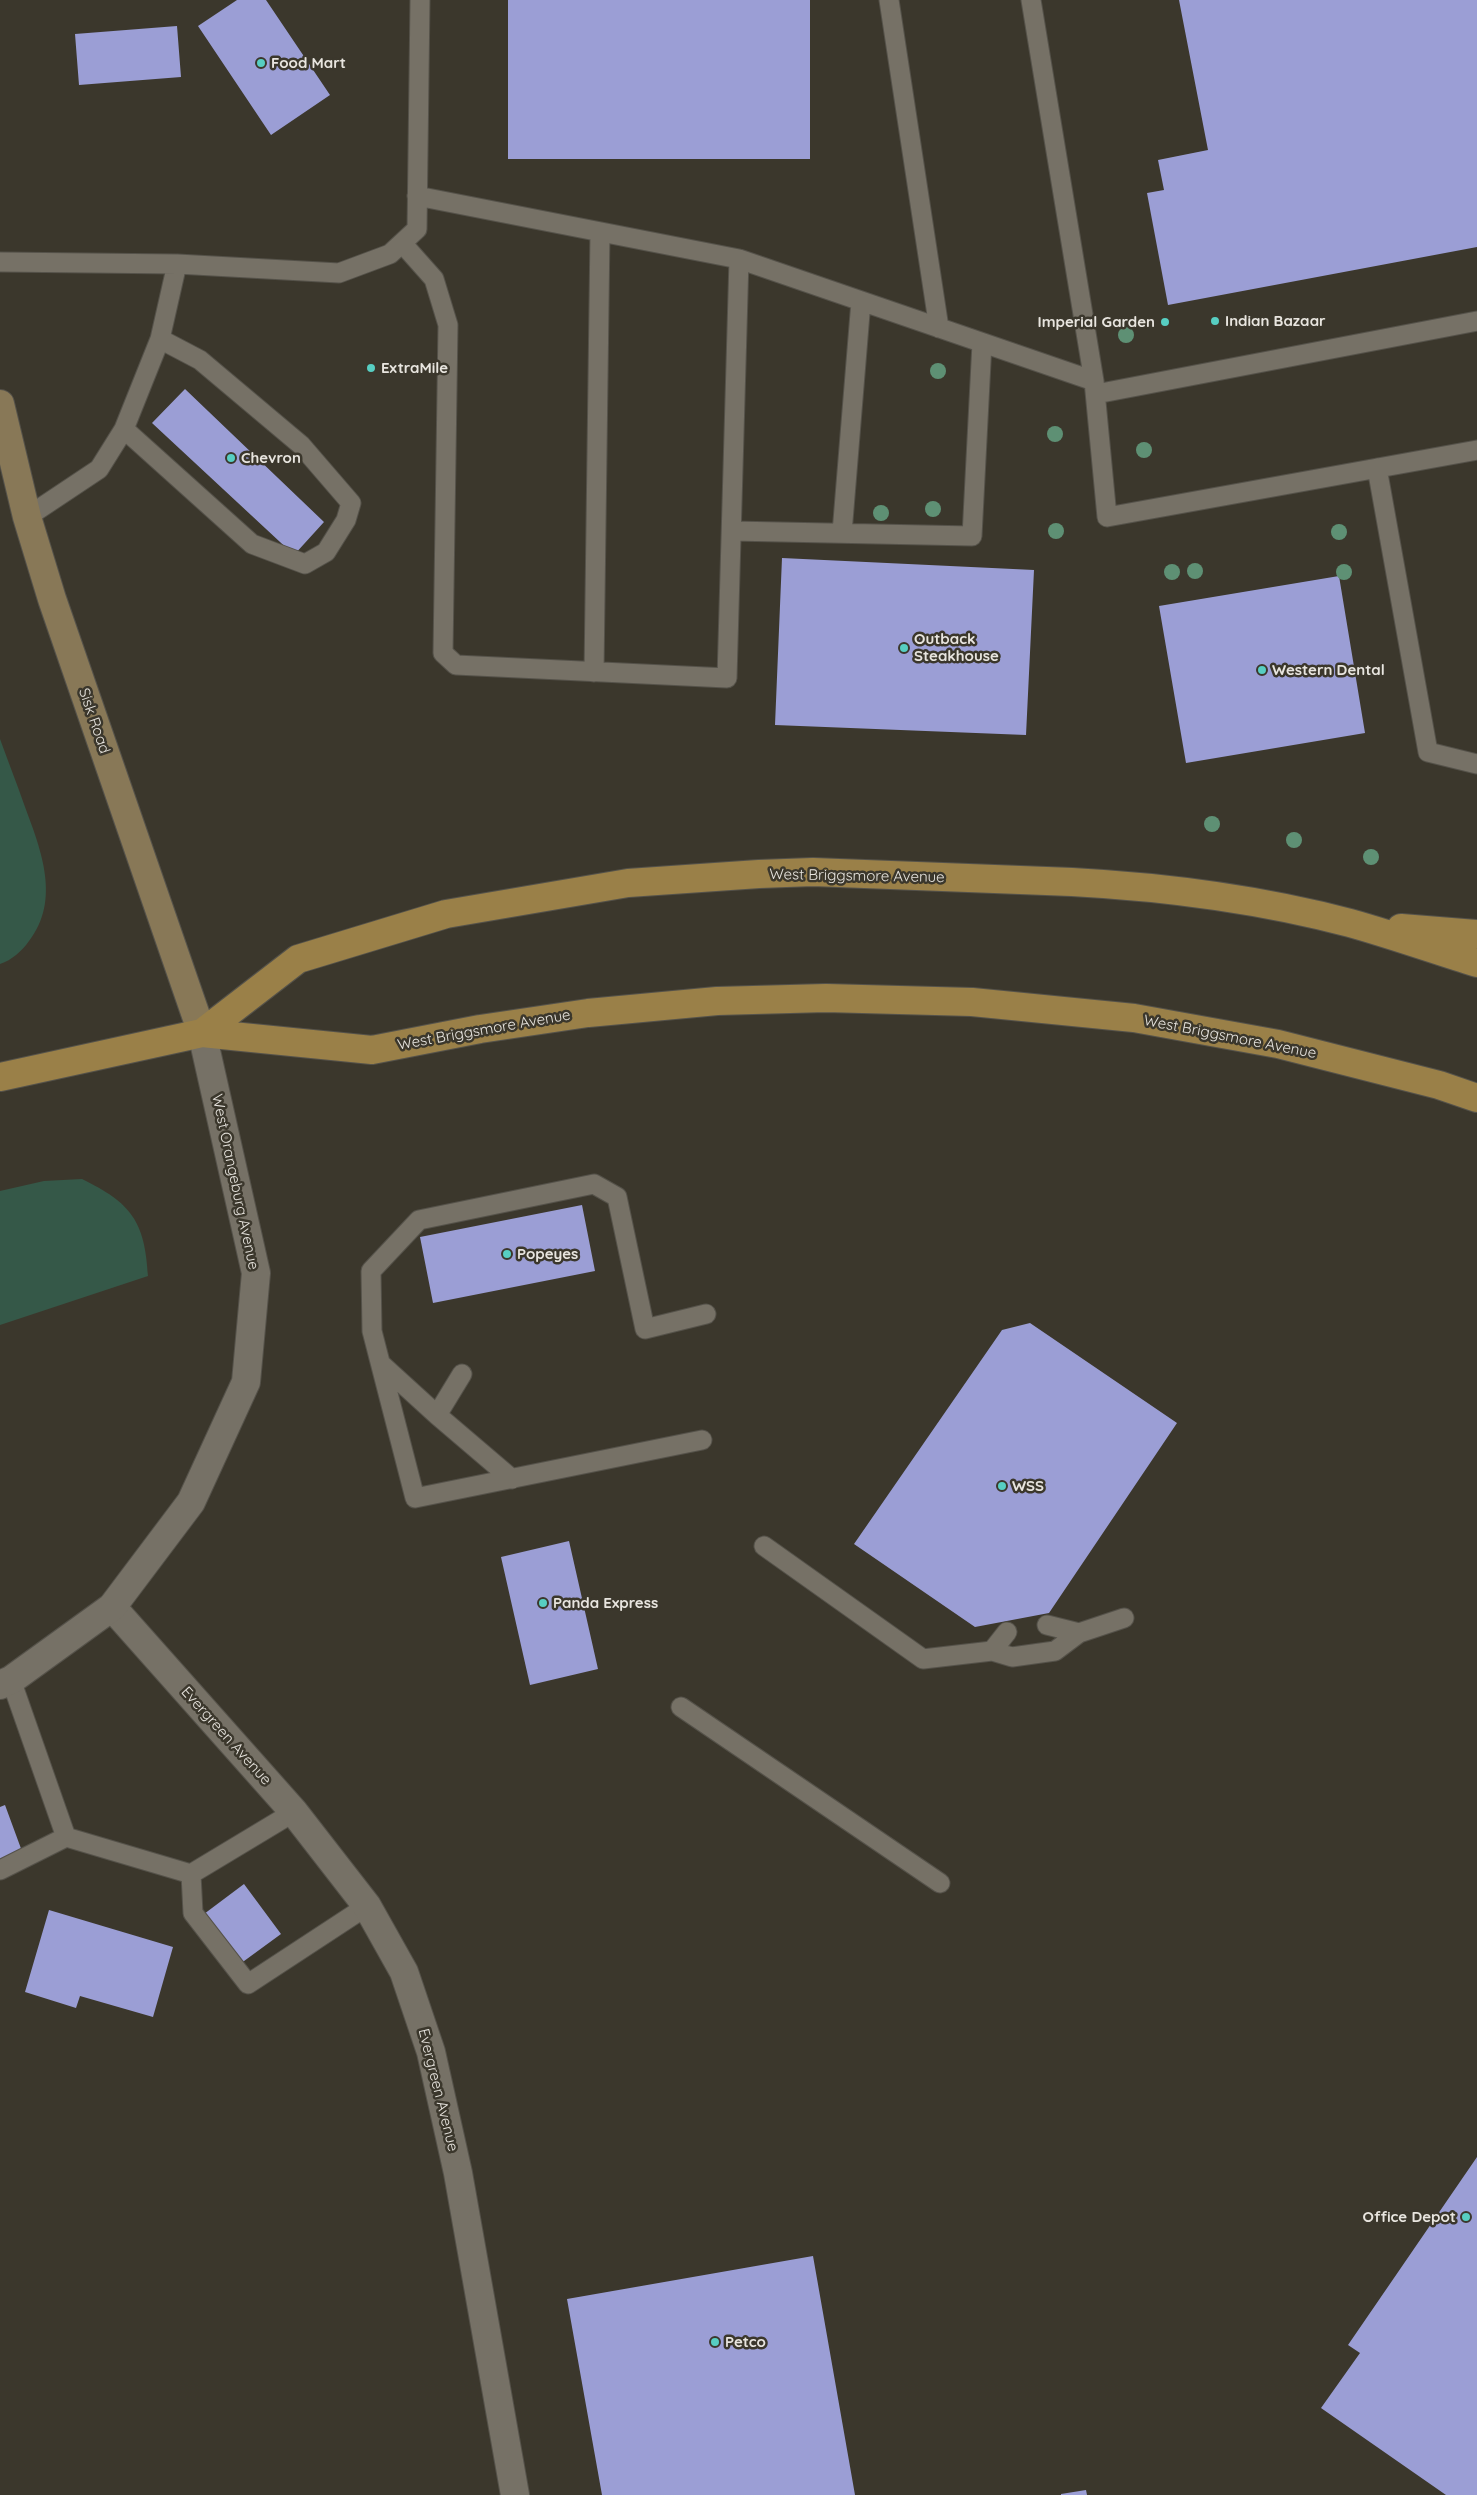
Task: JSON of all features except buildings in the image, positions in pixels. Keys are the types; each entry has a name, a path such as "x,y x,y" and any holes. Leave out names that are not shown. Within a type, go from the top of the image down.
{"main road":[{"name":"Sisk Road","path":"0,404 27,516 52,599 202,1033"},
{"name":"West Briggsmore Avenue","path":"202,1033 298,959 446,914 628,883 813,872 1114,884 1221,896 1352,924 1477,964"},
{"path":"1352,924 1477,934"},
{"name":"West Briggsmore Avenue","path":"0,1077 202,1033 372,1050 480,1029 578,1014 717,1001 826,998 972,1002 1134,1018 1278,1044 1439,1085 1477,1098"}],"street":[{"name":"West Orangeburg Avenue","path":"6,1683 112,1607 191,1502 246,1382 256,1273 202,1033"},
{"name":"Evergreen Avenue","path":"112,1607 294,1812 367,1906 404,1972 431,2052 458,2173 515,2495"}],"lane":[{"path":"0,262 177,264 339,273 390,254 417,229 420,0"},
{"path":"889,0 939,328"},
{"path":"1030,0 1095,387 1107,517 1477,450"},
{"path":"418,196 739,259 982,343 1095,387 1477,321"},
{"path":"594,672 600,232"},
{"path":"402,243 434,279 448,325 443,653 456,665 594,672 727,678 739,259"},
{"path":"27,516 100,469 124,429 160,339 177,264"},
{"path":"842,533 861,301"},
{"path":"124,429 252,544 305,564 326,552 346,520 351,502 301,445 200,360 160,339"},
{"path":"732,531 972,536 982,343"},
{"path":"1377,468 1428,752 1477,764"},
{"path":"702,1440 415,1498 372,1331 371,1271 419,1220 594,1184 617,1197 645,1329 706,1314"},
{"path":"381,1364 437,1415 512,1478"},
{"path":"437,1415 462,1374"},
{"path":"764,1546 923,1658 992,1652 1012,1657 1055,1651 1079,1633 1124,1618"},
{"path":"1047,1625 1079,1633"},
{"path":"992,1652 1007,1632"},
{"path":"6,1683 66,1836"},
{"path":"681,1707 940,1883"},
{"path":"0,1870 66,1836 191,1874 294,1812"},
{"path":"191,1874 193,1913 248,1984 367,1906"}],"green space":[{"path":"0,739 37,840 42,857 46,892 44,909 39,925 29,941 16,955 0,964"},
{"path":"82,1179 113,1197 132,1216 139,1227 143,1241 148,1276 0,1325 0,1191 44,1181"}],"place":[{"name":"Food Mart","path":"261,63"},
{"name":"Indian Bazaar","path":"1215,321"},
{"name":"Imperial Garden","path":"1165,322"},
{"name":"ExtraMile","path":"371,368"},
{"name":"Chevron","path":"231,458"},
{"name":"Outback Steakhouse","path":"904,648"},
{"name":"Western Dental","path":"1262,670"},
{"name":"Popeyes","path":"507,1254"},
{"name":"WSS","path":"1002,1486"},
{"name":"Panda Express","path":"543,1603"},
{"name":"Office Depot","path":"1466,2217"},
{"name":"Petco","path":"715,2342"}]}
